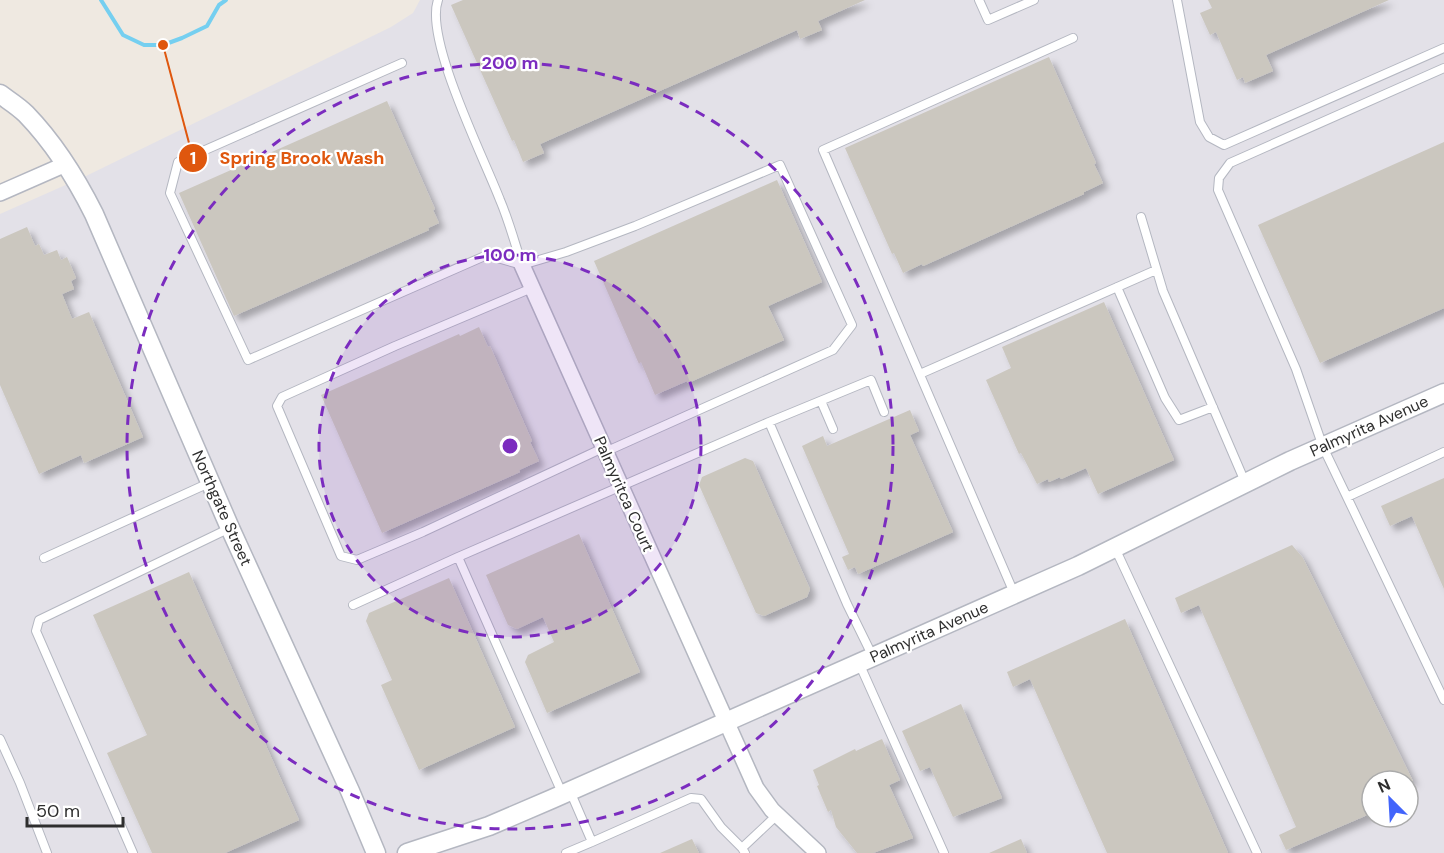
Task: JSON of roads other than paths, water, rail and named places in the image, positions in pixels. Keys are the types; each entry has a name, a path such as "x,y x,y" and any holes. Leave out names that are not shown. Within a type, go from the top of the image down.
{"street":[{"name":"Northgate Street","path":"0,94 25,113 66,164 94,214 230,528 376,853"},
{"path":"0,193 66,164"},
{"name":"Palmyritca Court","path":"522,265 725,722"},
{"name":"Palmyrita Avenue","path":"407,853 489,826 1015,594 1115,548 1246,483 1444,393"},
{"path":"725,722 756,789 777,814 818,853"}],"lane":[{"path":"438,0 435,14 455,94 501,201 522,265"},
{"path":"979,0 988,20 1034,0"},
{"path":"1177,0 1200,122 1209,137 1224,146 1444,48"},
{"path":"1015,594 823,150 1073,38"},
{"path":"402,63 178,162 171,193 248,360 487,255 522,265 566,252 780,165 852,325 833,350 357,560 341,556 277,406 282,397 532,288"},
{"path":"1444,68 1230,163 1218,178 1218,190 1296,369 1323,447 1444,700"},
{"path":"1141,217 1162,291 1246,483"},
{"path":"920,374 1156,270"},
{"path":"1117,287 1165,398 1179,420 1213,407"},
{"path":"353,605 620,486 871,380 884,412"},
{"path":"821,401 833,429"},
{"path":"769,422 847,604 866,660 944,853"},
{"path":"1347,497 1444,452"},
{"path":"44,558 211,483"},
{"path":"133,853 36,631 39,620 230,528"},
{"path":"1115,548 1257,853"},
{"path":"458,557 566,793 592,842"},
{"path":"0,739 47,853"},
{"path":"566,853 692,798 701,799 721,827 744,850 777,814"}],"waterway":[{"path":"101,0 123,35 144,45 163,45 207,26 219,5 226,0"}],"place":[{"name":"Spring Brook Wash","path":"163,45"}]}
